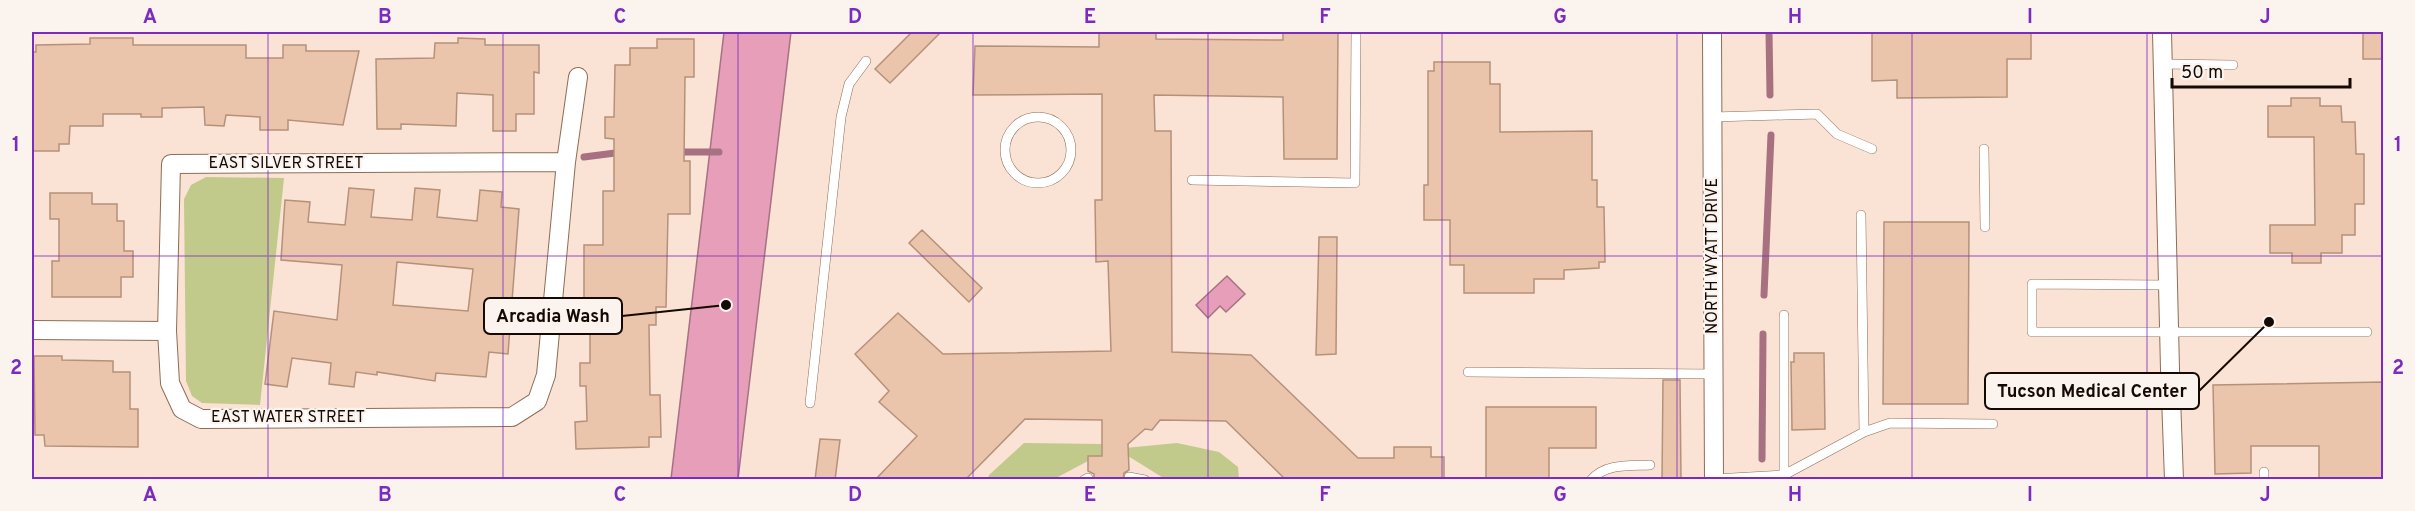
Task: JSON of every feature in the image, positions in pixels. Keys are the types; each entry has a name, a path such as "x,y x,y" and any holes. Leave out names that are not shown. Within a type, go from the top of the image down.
{"street":[{"name":"NORTH WYATT DRIVE","path":"1712,32 1714,479"},
{"path":"2162,32 2174,480"},
{"path":"566,162 578,77"},
{"name":"EAST SILVER STREET","path":"167,330 171,165 566,162"},
{"name":"EAST WATER STREET","path":"167,330 170,383 182,409 201,419 512,417 537,402 546,375 566,162"},
{"path":"32,330 167,330"}],"lane":[{"path":"1192,180 1355,183 1356,32"},
{"path":"810,403 841,117 849,84 866,61"},
{"path":"2163,64 2233,66"},
{"path":"1713,117 1817,114 1837,134 1872,150"},
{"path":"1039,117 1058,124 1065,132 1071,152 1062,172 1042,183 1020,178 1006,160 1005,149 1012,129 1020,122 1039,117"},
{"path":"1984,149 1985,227"},
{"path":"1861,215 1864,432"},
{"path":"2168,285 2032,284 2032,333 2367,332"},
{"path":"1784,315 1784,475"},
{"path":"1468,372 1713,374"},
{"path":"1714,479 1784,475 1864,432 1890,423 1993,424"},
{"path":"1591,480 1596,474 1618,466 1650,465"},
{"path":"1129,477 1145,480"}],"green space":[{"path":"206,177 284,178 260,405 202,403 192,396 186,381 184,199 191,185"},
{"path":"1024,443 1102,444 1102,456 1088,456 1088,461 1054,479 988,479 989,475"},
{"path":"1177,443 1219,452 1238,467 1239,479 1165,479 1128,456 1115,456 1125,448"}],"shaded area":[{"path":"724,32 791,32 738,479 671,479"},
{"path":"1227,276 1245,294 1226,312 1220,306 1208,318 1196,305"}],"building":[{"path":"912,32 941,32 890,83 875,69"},
{"path":"1099,32 1156,32 1156,39 1283,40 1283,32 1338,32 1337,159 1284,159 1283,97 1154,95 1155,131 1171,131 1172,352 1251,355 1358,458 1394,458 1394,447 1431,447 1431,457 1444,457 1444,480 1286,480 1226,421 1160,420 1152,430 1145,429 1128,444 1129,470 1124,473 1123,480 1094,480 1094,474 1088,471 1088,456 1102,456 1102,420 1025,419 965,480 875,480 917,436 879,402 889,391 855,354 898,313 943,354 1111,351 1108,261 1096,262 1095,200 1102,200 1102,94 973,95 975,46 1099,47"},
{"path":"1872,32 2031,32 2031,59 2007,59 2007,97 1897,98 1897,80 1872,81"},
{"path":"2363,32 2384,32 2384,59 2363,59"},
{"path":"90,38 133,38 133,45 246,45 246,58 283,58 283,45 306,45 306,51 359,51 343,125 288,120 288,130 260,130 260,117 226,115 224,126 205,125 204,107 162,108 162,117 141,117 141,114 103,114 103,126 70,126 69,144 59,144 59,151 32,151 32,52 36,52 36,45 90,44"},
{"path":"458,38 485,39 485,45 539,45 539,73 534,72 534,114 516,114 516,131 493,131 493,95 457,93 456,126 401,124 401,129 377,129 376,59 434,58 435,43 458,43"},
{"path":"657,39 694,39 694,77 685,77 684,161 690,161 690,214 668,214 666,307 656,307 656,325 649,325 650,395 660,395 661,437 649,437 649,447 576,449 575,422 587,421 586,386 580,386 580,363 590,363 590,325 584,325 584,245 603,245 603,191 614,191 614,139 605,138 605,117 614,117 615,65 630,65 630,48 657,48"},
{"path":"1434,62 1490,62 1490,84 1500,84 1500,132 1592,131 1592,180 1597,180 1597,207 1604,207 1605,262 1599,262 1599,268 1564,270 1564,279 1534,279 1534,293 1464,293 1464,265 1450,265 1450,220 1424,220 1424,185 1428,185 1428,71 1434,71"},
{"path":"2291,98 2320,98 2320,106 2341,106 2342,122 2355,122 2356,154 2364,154 2364,204 2355,204 2355,235 2342,235 2342,253 2321,253 2321,263 2292,263 2292,253 2270,253 2270,225 2315,225 2314,137 2268,137 2268,106 2291,106"},
{"path":"349,188 374,190 371,217 412,220 415,188 440,190 437,217 477,221 480,190 502,192 501,207 519,209 508,354 489,352 486,377 436,373 435,381 377,372 377,375 356,372 354,387 329,384 331,363 292,358 287,387 265,384 274,311 337,320 342,265 281,260 285,200 310,202 308,222 345,225","holes":["397,262 473,269 468,311 393,305"]},
{"path":"50,193 92,193 92,204 117,204 117,221 124,221 124,251 133,251 133,277 121,277 121,297 52,297 52,261 59,261 59,219 50,219"},
{"path":"1884,222 1969,222 1968,404 1883,404"},
{"path":"922,230 982,288 969,302 909,243"},
{"path":"1319,237 1337,237 1336,354 1316,355"},
{"path":"1794,353 1824,353 1825,429 1792,430 1791,362 1794,362"},
{"path":"34,356 62,356 62,360 113,361 113,372 130,372 130,409 138,409 138,447 45,446 44,435 35,435"},
{"path":"1663,380 1680,380 1681,480 1662,480"},
{"path":"2384,382 2384,480 2319,480 2319,446 2251,446 2251,473 2215,474 2213,385"},
{"path":"1486,407 1596,407 1596,448 1549,448 1549,480 1486,480"},
{"path":"820,439 840,440 835,480 815,480"}],"waterway":[{"path":"1769,32 1770,95"},
{"path":"1764,295 1771,135"},
{"path":"584,157 623,152"},
{"path":"676,152 719,152"},
{"path":"1762,459 1763,334"}],"place":[{"name":"Arcadia Wash","path":"726,305"},
{"name":"Tucson Medical Center","path":"2269,322"}]}
